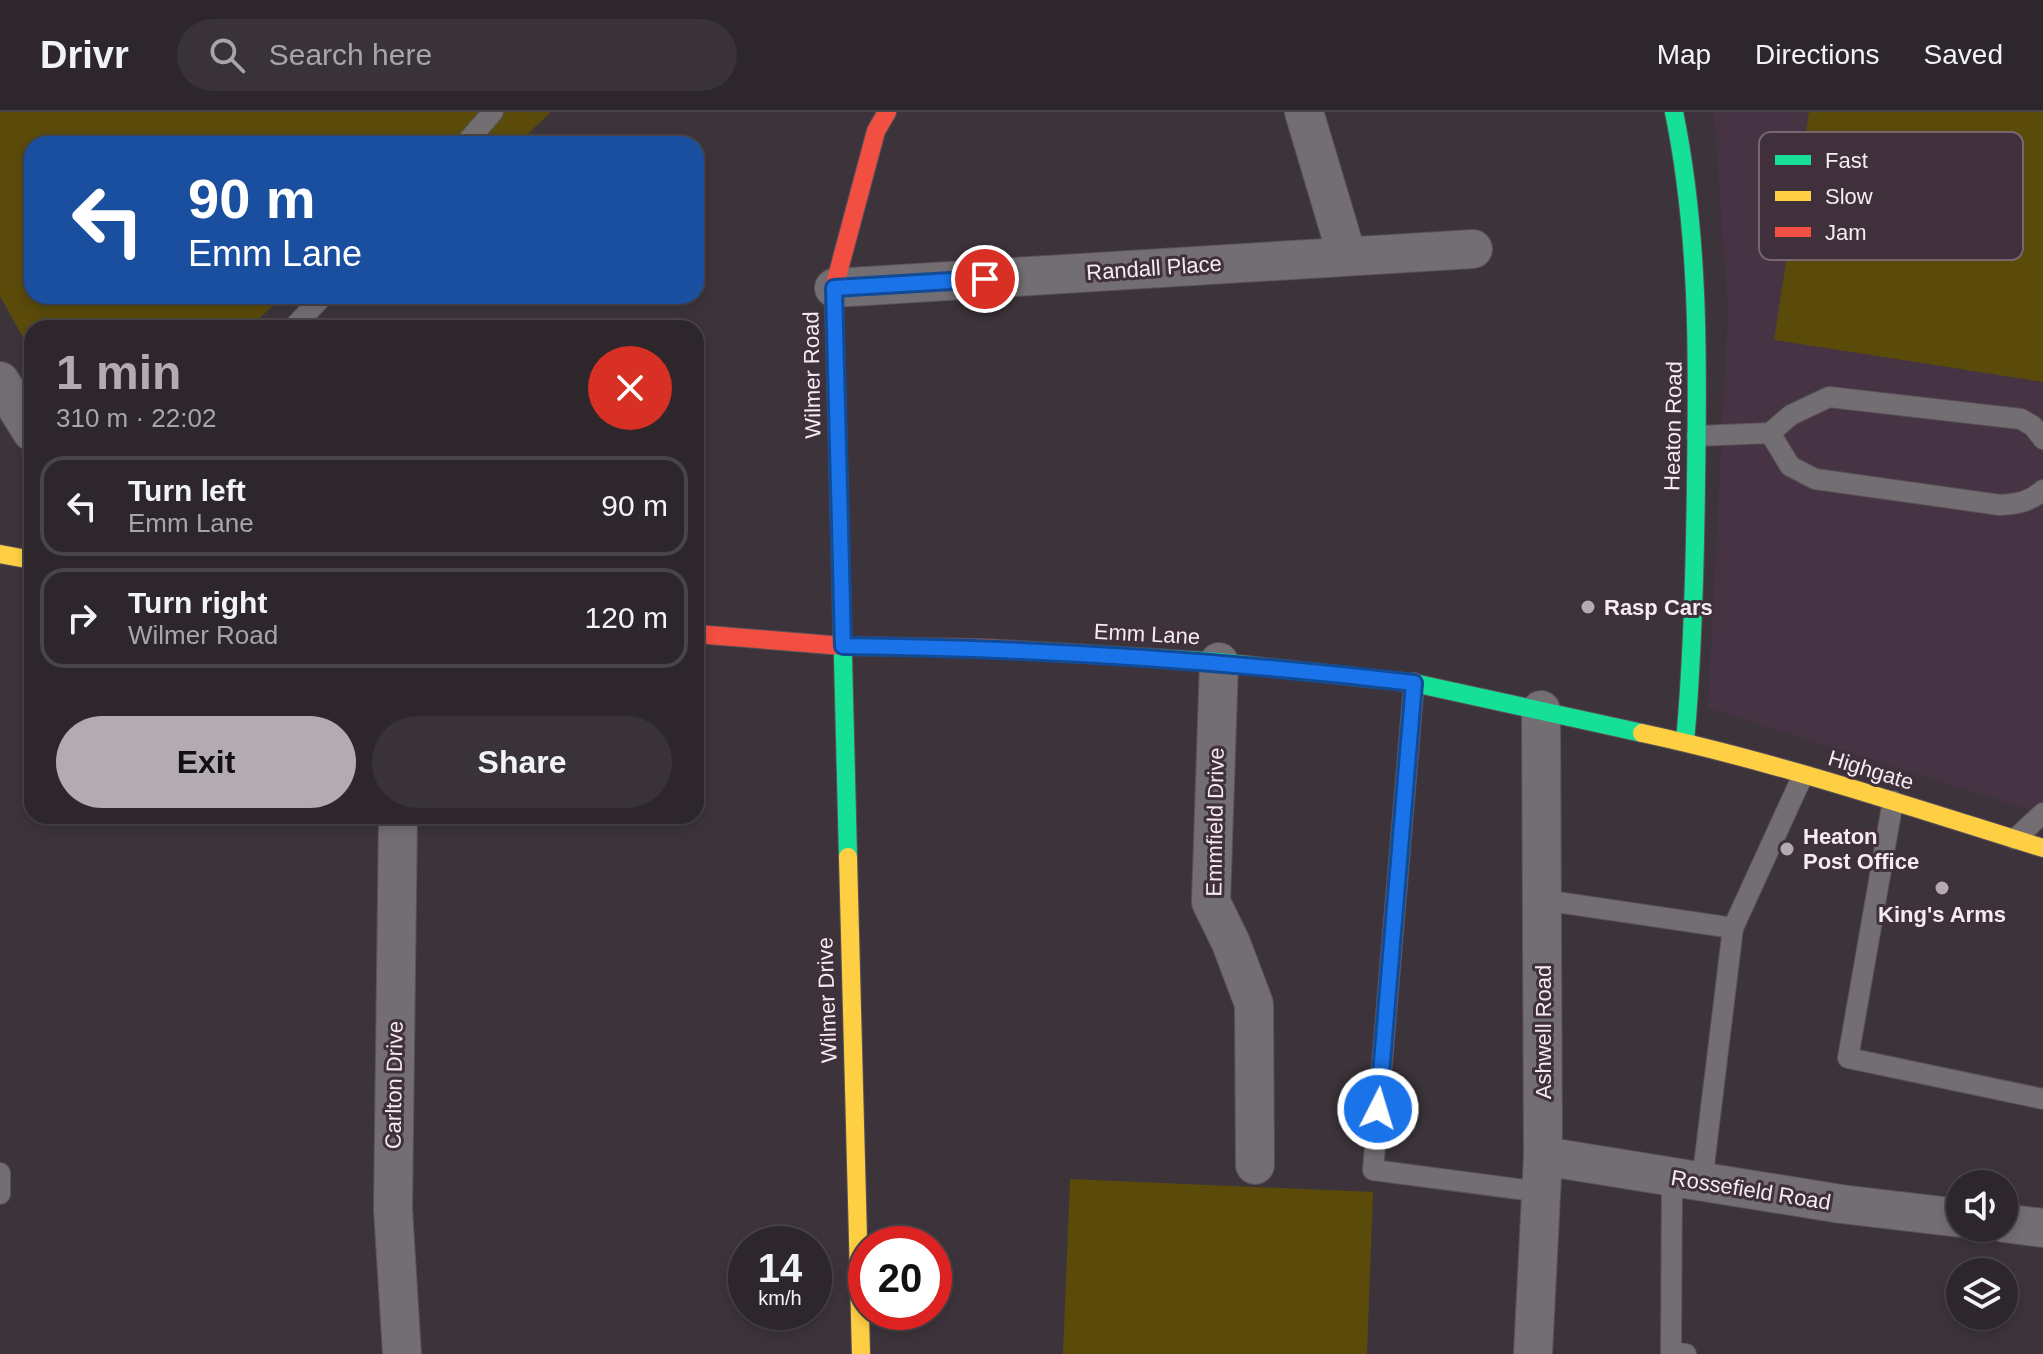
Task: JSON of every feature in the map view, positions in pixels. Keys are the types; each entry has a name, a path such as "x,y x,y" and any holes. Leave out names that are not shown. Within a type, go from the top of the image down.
{"street":[{"name":"Wilmer Road","path":"843,646 834,288 876,131 887,112"},
{"path":"1304,112 1347,256"},
{"name":"Heaton Road","path":"1674,112 1686,161 1699,346 1693,616 1685,742"},
{"name":"Randall Place","path":"834,288 1473,249"},
{"path":"0,381 24,419"},
{"path":"0,554 24,558"},
{"name":"Emm Lane","path":"704,635 843,646 981,648 1219,662 1414,683 1685,742"},
{"name":"Wilmer Drive","path":"843,646 861,1354"},
{"name":"Emmfield Drive","path":"1219,662 1211,902 1231,943 1254,1004 1255,1165"},
{"name":"Ashwell Road","path":"1533,1354 1542,1174 1541,710"},
{"name":"Highgate","path":"1685,742 1893,801 2043,848"},
{"name":"Carlton Drive","path":"398,824 393,1209 402,1354"},
{"name":"Rossefield Road","path":"1542,1174 1687,1180 1946,1216"},
{"path":"2018,1225 2043,1228"}],"lane":[{"path":"472,136 493,112"},
{"path":"300,320 316,304"},
{"path":"1697,436 1770,433 1791,415 1829,397 2021,419 2033,426 2043,439"},
{"path":"1770,433 1790,466 1815,479 2000,505 2020,504 2035,498 2043,490"},
{"path":"1414,683 1373,1170 1542,1174"},
{"path":"1686,1354 1671,1351 1687,1180 1733,928 1803,775"},
{"path":"1893,801 1848,1058 2043,1099"},
{"path":"2015,839 2043,813"},
{"path":"1543,900 1733,928"},
{"path":"0,1173 0,1194"}],"shaded area":[{"path":"0,112 551,112 526,136 24,136 24,304 274,304 258,320 24,320 24,340 0,296"},
{"path":"1714,112 2043,112 2043,814 1708,708 1728,310"},
{"path":"1809,112 2043,112 2043,382 1774,340 1786,260 2023,260 2023,132 1806,132"},
{"path":"1070,1179 1373,1192 1367,1354 1063,1354"}],"traffic: fast":[{"path":"1674,112 1688,204 1697,342 1694,579 1685,742"},
{"path":"834,297 848,857"},
{"path":"1072,653 1219,662 1414,683 1642,733"}],"traffic: slow":[{"path":"0,554 24,558"},
{"path":"1642,733 1793,771 2043,848"},
{"path":"848,857 861,1354"}],"traffic: jam":[{"path":"834,297 876,131 887,112"},
{"path":"704,635 843,646 1072,653"}],"place":[{"name":"Rasp Cars","path":"1588,607"},
{"name":"Heaton Post Office","path":"1787,849"},
{"name":"King's Arms","path":"1942,888"}],"route":[{"path":"985,279 834,288 843,646 981,648 1219,662 1414,683 1378,1109"}]}
